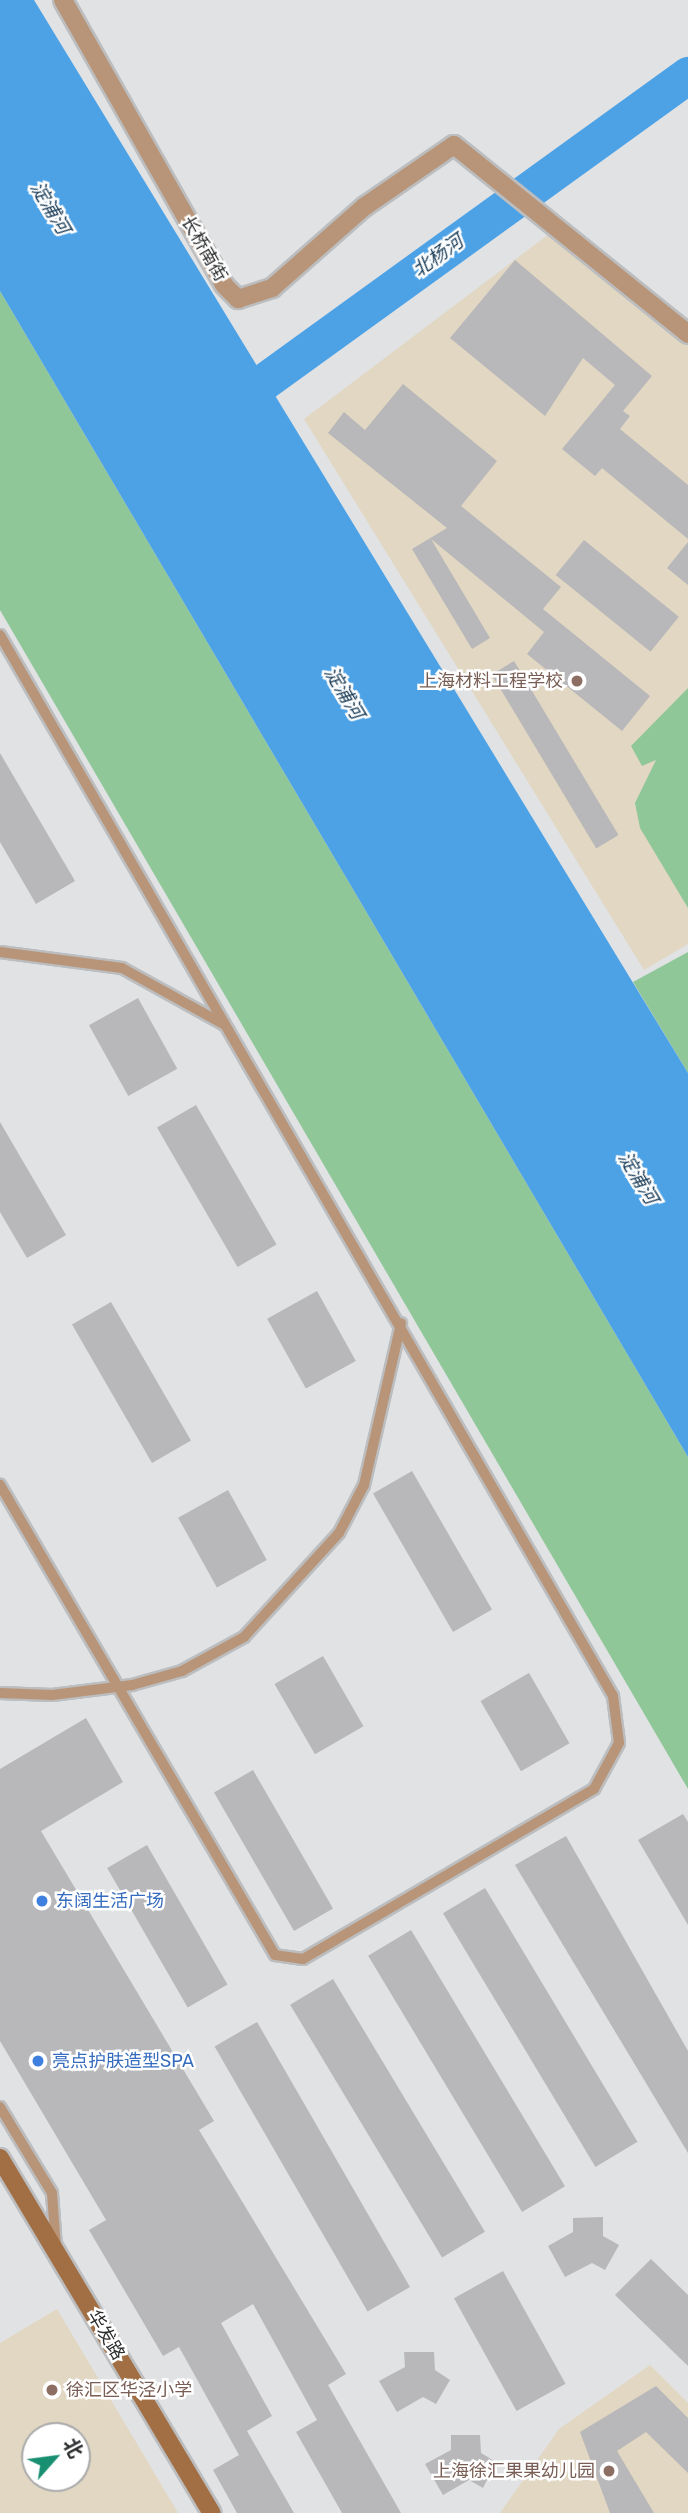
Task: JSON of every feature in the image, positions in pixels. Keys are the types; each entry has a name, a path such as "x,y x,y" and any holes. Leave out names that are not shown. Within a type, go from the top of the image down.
{"street":[{"name":"长桥南街","path":"63,0 224,285 238,299 272,288 364,207 454,145 487,170 540,220 688,334"},
{"name":"华发路","path":"0,2158 212,2513"}],"lane":[{"path":"0,635 401,1323 613,1696 619,1743 594,1789 303,1959 275,1955 0,1485"},
{"path":"0,952 122,968 226,1026"},
{"path":"0,1693 120,1687 182,1671 244,1637 339,1533 364,1485 401,1323"},
{"path":"0,2107 52,2193 56,2251"}],"shaded area":[{"name":"上海材料工程学校","path":"553,231 688,341 688,944 644,970 304,419"},
{"name":"徐汇区华泾小学","path":"57,2309 178,2513 0,2513 0,2343"},
{"name":"上海徐汇果果幼儿园","path":"650,2365 688,2403 688,2513 500,2513 559,2429"}],"green space":[{"path":"0,291 688,1457 688,1789 0,610"},
{"path":"688,688 688,908 640,828 635,803 656,760 642,766 631,746"},
{"path":"688,952 688,1073 633,982"}],"water":[{"name":"淀浦河","path":"0,0 34,0 688,1073 688,1457 0,291"}],"building":[{"path":"515,260 652,376 623,411 630,416 620,429 688,485 688,539 602,468 595,476 562,449 615,385 583,358 545,416 450,338"},
{"path":"403,384 497,461 461,506 561,587 543,609 650,696 622,731 527,654 544,632 431,539 490,638 472,649 412,549 447,528 328,433 344,412 365,430"},
{"path":"584,540 679,617 650,652 556,575"},
{"path":"688,542 688,585 667,568"},
{"path":"514,661 619,835 596,848 492,674"},
{"path":"0,753 75,881 36,904 0,842"},
{"path":"138,998 177,1069 128,1096 89,1025"},
{"path":"196,1105 276,1244 238,1267 157,1128"},
{"path":"0,1122 66,1235 27,1258 0,1212"},
{"path":"317,1291 356,1361 306,1389 267,1319"},
{"path":"111,1302 191,1441 152,1463 72,1324"},
{"path":"412,1471 492,1610 453,1632 373,1494"},
{"path":"228,1490 267,1560 217,1588 178,1518"},
{"path":"323,1656 364,1726 315,1754 275,1684"},
{"path":"529,1673 570,1743 521,1771 481,1701"},
{"path":"86,1718 123,1782 41,1831 214,2121 199,2130 346,2374 328,2385 401,2513 342,2513 296,2432 317,2420 253,2304 221,2323 272,2416 247,2431 294,2513 237,2513 213,2470 239,2455 179,2347 163,2356 89,2230 106,2220 0,2041 0,1769"},
{"path":"253,1770 333,1909 294,1931 214,1793"},
{"path":"683,1814 688,1822 688,1925 638,1840"},
{"path":"566,1836 688,2051 688,2153 515,1865"},
{"path":"147,1845 228,1984 188,2007 107,1868"},
{"path":"485,1888 637,2142 595,2167 443,1913"},
{"path":"411,1930 565,2186 522,2212 368,1956"},
{"path":"333,1979 485,2232 442,2258 290,2005"},
{"path":"257,2022 410,2287 368,2312 215,2046"},
{"path":"603,2217 603,2236 619,2245 605,2270 592,2263 565,2277 548,2246 573,2232 573,2218"},
{"path":"651,2259 688,2295 688,2366 615,2295"},
{"path":"503,2271 566,2384 517,2411 454,2298"},
{"path":"404,2352 434,2352 435,2370 450,2380 436,2404 423,2397 397,2412 379,2381 405,2367"},
{"path":"656,2386 688,2418 688,2473 646,2432 617,2451 654,2513 610,2513 580,2432"},
{"path":"451,2435 480,2435 481,2453 496,2462 483,2488 469,2480 443,2495 425,2464 451,2450"}],"waterway":[{"name":"北杨河","path":"223,411 688,75"}],"place":[{"name":"上海材料工程学校","path":"577,681"},
{"name":"东阔生活广场","path":"42,1901"},
{"name":"亮点护肤造型SPA","path":"38,2061"},
{"name":"徐汇区华泾小学","path":"52,2390"},
{"name":"上海徐汇果果幼儿园","path":"609,2471"}]}
